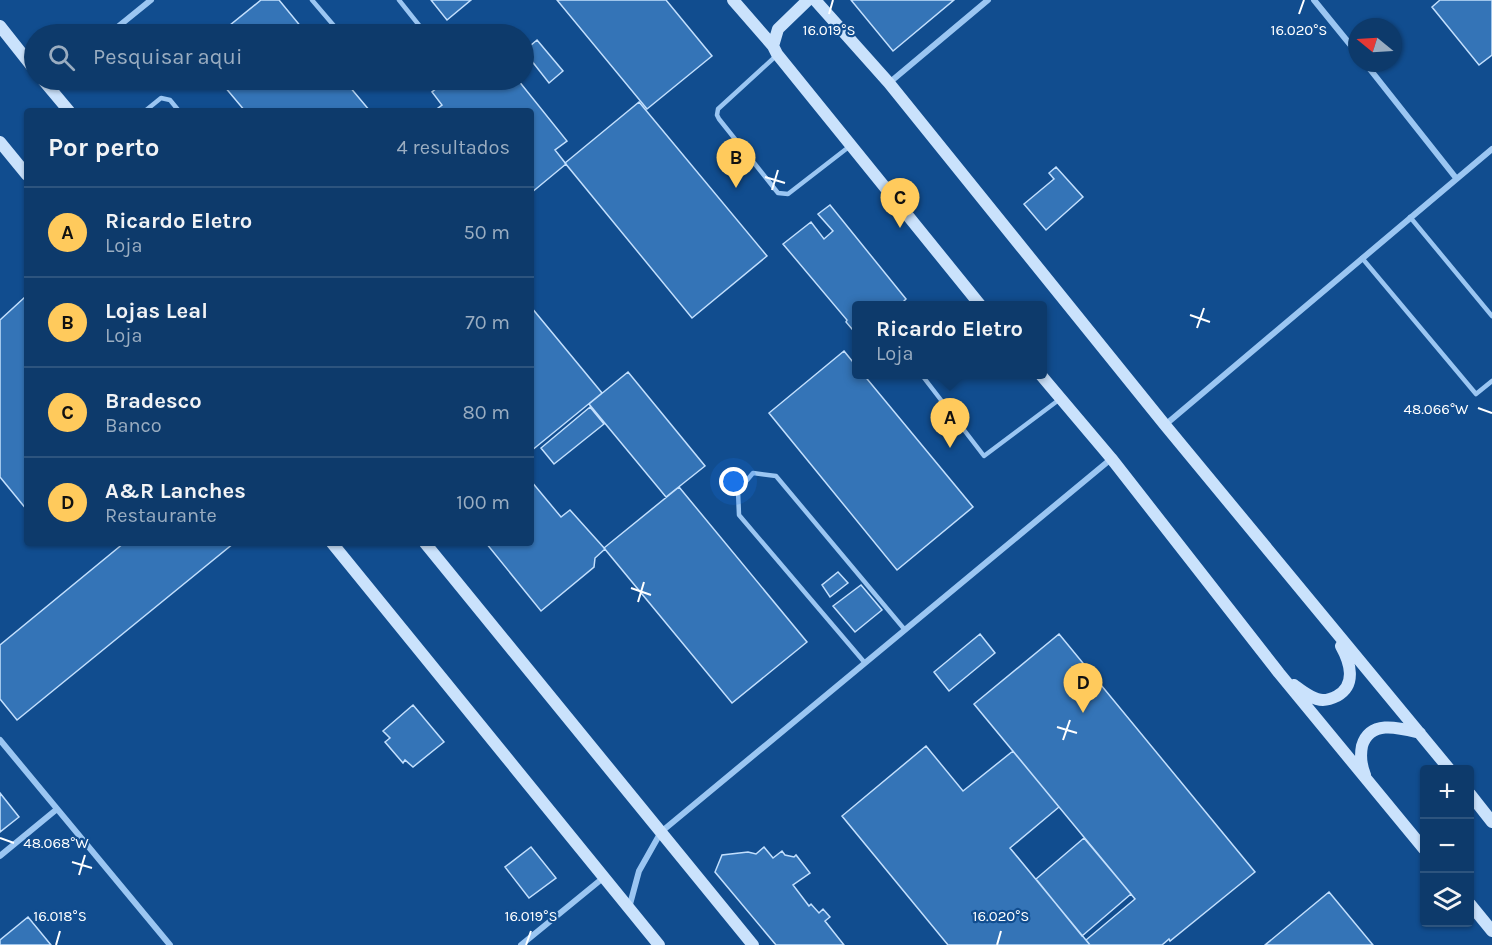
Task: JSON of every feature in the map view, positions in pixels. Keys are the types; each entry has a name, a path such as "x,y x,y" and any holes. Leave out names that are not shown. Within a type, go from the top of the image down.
{"main road":[{"path":"733,0 975,301"},
{"path":"775,50 777,28 808,0"},
{"path":"815,0 889,83 1165,425 1446,765"},
{"path":"0,26 24,56"},
{"path":"55,90 67,108"},
{"path":"0,142 24,171"},
{"path":"1043,379 1111,458 1279,673 1420,843"},
{"path":"334,546 659,945"},
{"path":"427,546 753,945"},
{"path":"1279,673 1316,699 1324,700 1341,693 1350,679 1350,667 1345,652 1330,627"},
{"path":"1366,779 1361,751 1364,739 1371,732 1390,727 1420,733"},
{"path":"1474,799 1492,822"},
{"path":"1474,909 1492,931"}],"street":[{"path":"122,24 151,0"},
{"path":"889,83 988,0"},
{"path":"1314,0 1348,42"},
{"path":"1372,72 1456,178"},
{"path":"1165,425 1492,149"},
{"path":"629,909 639,871 661,832 1111,458"},
{"path":"0,740 170,945"},
{"path":"0,856 57,809"},
{"path":"521,945 603,878"}],"lane":[{"path":"312,0 332,24"},
{"path":"399,0 418,24"},
{"path":"775,50 718,109 717,115 726,128 778,193 782,194 788,194 850,146"},
{"path":"149,108 161,98 170,100 177,108"},
{"path":"1410,217 1492,316"},
{"path":"1362,258 1476,394 1492,381"},
{"path":"924,379 984,456 1060,399"},
{"path":"865,663 739,515 738,491 753,473 776,476 905,630"}],"building":[{"path":"261,0 279,0 299,24 231,24"},
{"path":"431,0 471,0 447,20"},
{"path":"557,0 666,0 712,56 647,109"},
{"path":"851,0 954,0 893,51"},
{"path":"1440,0 1492,0 1492,55 1479,65 1432,7"},
{"path":"537,40 563,71 549,83 534,64 534,43"},
{"path":"227,90 352,90 367,108 242,108"},
{"path":"434,90 526,90 567,141 555,150 566,164 534,191 534,108 438,108 442,105 432,92"},
{"path":"639,102 767,256 692,318 565,163"},
{"path":"1056,167 1083,197 1046,230 1024,204 1054,179 1049,173"},
{"path":"830,205 906,299 904,301 852,301 852,329 846,322 847,320 783,244 811,222 824,239 833,231 818,214"},
{"path":"24,298 24,506 0,477 0,320"},
{"path":"534,311 602,393 534,449"},
{"path":"844,351 852,361 852,379 867,379 973,507 897,570 769,413"},
{"path":"628,372 705,466 666,497 589,404"},
{"path":"590,407 604,424 554,464 541,448"},
{"path":"534,485 561,517 570,510 605,549 595,558 594,567 541,611 488,546 534,546"},
{"path":"679,487 807,642 732,703 604,548"},
{"path":"120,546 230,546 17,720 0,699 0,645"},
{"path":"838,572 848,583 830,597 822,585"},
{"path":"861,585 882,610 855,632 833,606"},
{"path":"980,634 995,653 949,691 934,672"},
{"path":"1059,634 1255,872 1162,945 1090,945 1086,940 1135,899 974,704"},
{"path":"413,705 444,742 413,767 405,760 403,763 385,742 390,738 383,731"},
{"path":"926,746 963,791 1013,751 1059,807 1010,848 1090,945 948,945 842,816"},
{"path":"0,793 19,817 0,832"},
{"path":"1084,838 1131,894 1082,936 1036,879"},
{"path":"531,847 556,878 529,898 505,867"},
{"path":"764,847 773,858 782,851 785,855 794,857 796,855 810,873 793,885 809,906 811,904 819,913 823,909 830,917 825,921 844,945 776,945 715,872 722,855 748,852 756,854"},
{"path":"1329,892 1373,945 1265,945"},
{"path":"28,917 51,945 0,945 0,940"}],"place":[{"name":"Lojas Leal","path":"736,188"},
{"name":"Bradesco","path":"900,228"},
{"name":"Ricardo Eletro","path":"950,448"},
{"name":"A&R Lanches","path":"1083,713"}]}
